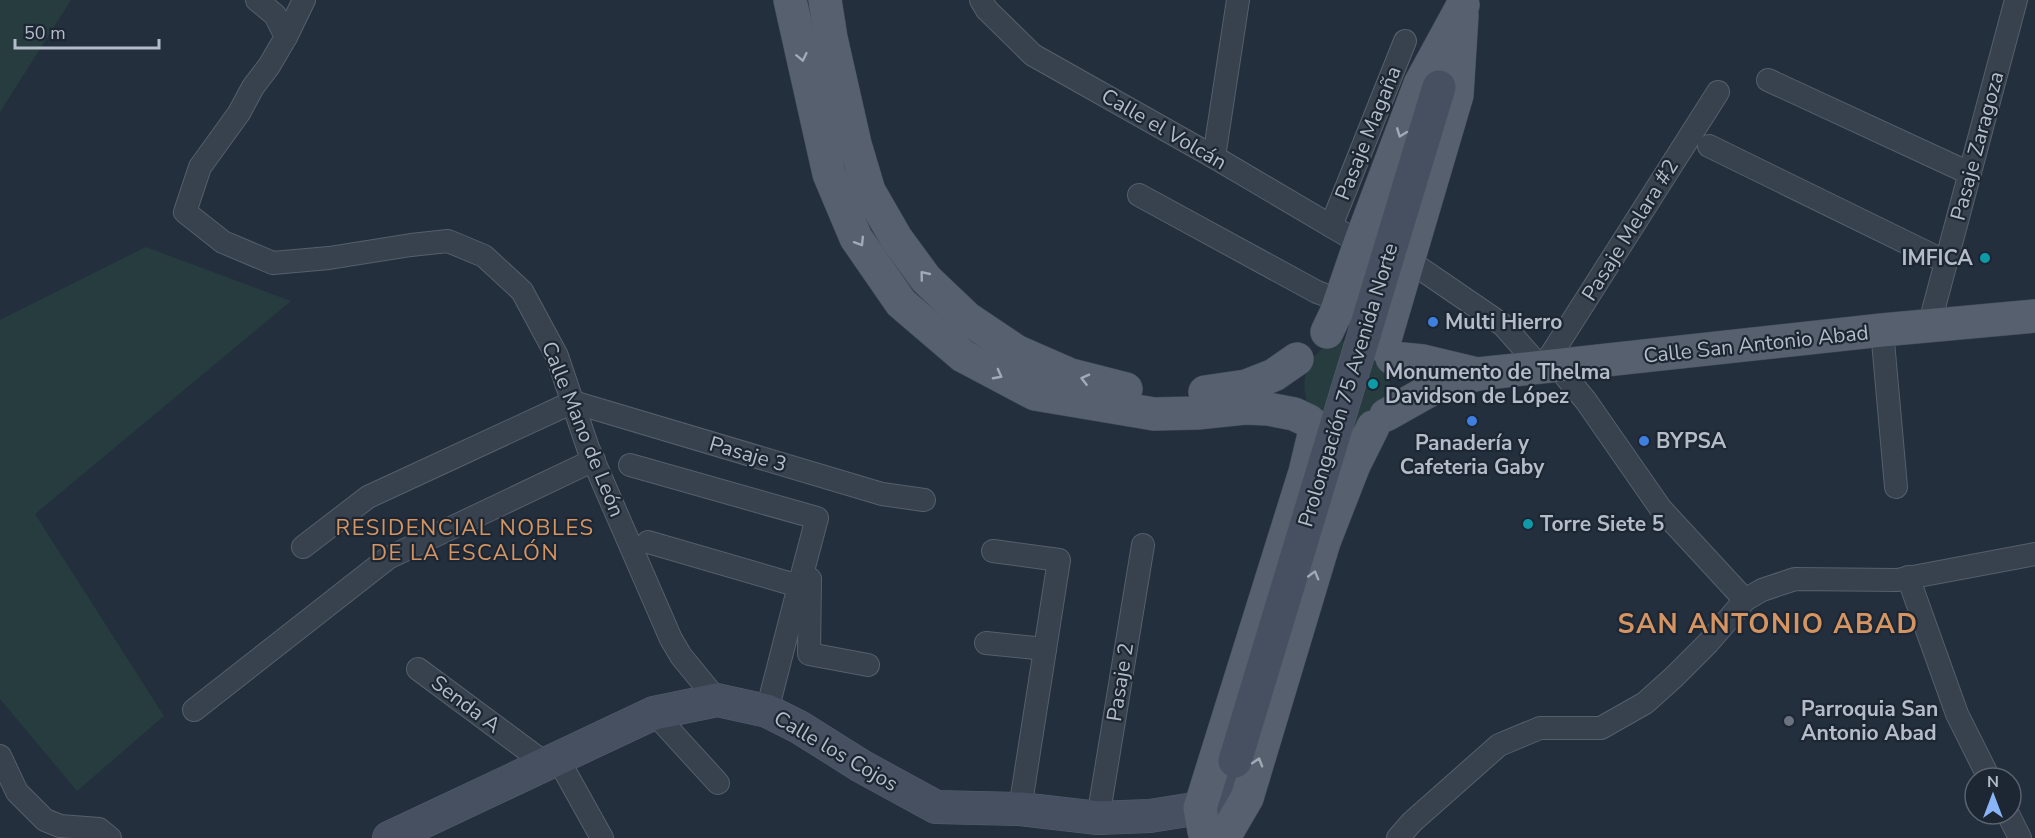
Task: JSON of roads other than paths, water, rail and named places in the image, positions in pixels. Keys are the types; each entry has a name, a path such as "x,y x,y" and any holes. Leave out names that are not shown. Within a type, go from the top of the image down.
{"main road":[{"path":"790,0 829,174 856,237 901,303 963,356 1035,394 1154,414 1197,413 1245,408 1268,409 1294,414 1323,430 1340,435 1357,433 1379,421"},
{"path":"825,0 831,38 855,144 869,191 896,238 926,279 967,318 1016,351 1071,375 1135,392 1194,393 1246,386 1274,375 1297,358 1315,338 1327,332 1342,329 1357,331 1371,336 1388,352 1397,372 1398,387 1394,402 1379,421 1354,465 1324,542 1247,798 1211,830"},
{"path":"1327,332 1341,301 1360,243 1420,84 1464,2"},
{"path":"1388,352 1408,260 1457,95 1464,2"},
{"name":"Prolongación 75 Avenida Norte","path":"1211,830 1220,787 1234,766 1464,2"},
{"name":"Calle San Antonio Abad","path":"1379,421 1441,384 1478,374 1550,368 1882,330 2035,316"},
{"name":"Calle San Antonio Abad","path":"1388,352 1478,374"},
{"path":"1297,358 1292,385 1294,399 1300,411 1313,424"},
{"path":"1211,830 1305,472 1313,424"},
{"name":"Calle los Cojos","path":"395,837 654,713 717,700 766,711 800,727 861,766 936,807 1020,809 1098,818 1150,816 1211,830"}],"street":[{"path":"257,0 275,15 286,37"},
{"path":"286,37 304,0"},
{"name":"Calle el Volcán","path":"981,0 987,10 1033,55 1360,243"},
{"path":"1214,158 1238,0"},
{"name":"Pasaje Zaragoza","path":"1929,326 2016,0"},
{"name":"Calle Mano de León","path":"286,37 239,113 200,167 185,212 223,242 273,263 329,258 411,244 448,241 484,256 522,291 557,356 594,460 671,639 681,656 717,700"},
{"name":"Pasaje Magaña","path":"1331,226 1405,41"},
{"path":"1768,80 1969,173"},
{"name":"Pasaje Melara #2","path":"1550,368 1718,92"},
{"path":"1710,146 1946,262"},
{"path":"1139,195 1317,291 1341,301"},
{"path":"1408,260 1503,325 1586,401 1661,509 1745,600"},
{"path":"1882,330 1896,487"},
{"path":"303,547 368,497 573,402"},
{"name":"Pasaje 3","path":"573,402 882,494 924,500"},
{"path":"194,710 388,558 594,460"},
{"path":"630,465 817,518 805,583 766,711"},
{"path":"648,542 805,583"},
{"name":"Pasaje 2","path":"1098,818 1143,545"},
{"path":"993,551 1059,560 1020,809"},
{"path":"1398,838 1412,822 1499,745 1540,728 1601,728 1645,703 1708,643 1745,600 1762,590 1795,579 1882,581 1908,578 2035,554"},
{"path":"1908,578 1957,714 1983,766"},
{"path":"805,583 808,654 867,665"},
{"path":"986,643 1045,649"},
{"name":"Senda A","path":"418,669 513,739 552,762"},
{"path":"654,713 717,783"},
{"path":"0,756 9,798 45,820 60,826 99,829 110,838"},
{"path":"552,762 602,838"}],"place":[{"name":"IMFICA","path":"1985,258"},
{"name":"Multi Hierro","path":"1433,322"},
{"name":"Monumento de Thelma Davidson de López","path":"1373,384"},
{"name":"Panadería y Cafeteria Gaby","path":"1472,421"},
{"name":"BYPSA","path":"1644,441"},
{"name":"Torre Siete 5","path":"1528,524"},
{"name":"Parroquia San Antonio Abad","path":"1789,721"}],"district":[{"name":"RESIDENCIAL NOBLES DE LA ESCALÓN","path":"465,540"},
{"name":"SAN ANTONIO ABAD","path":"1768,624"}]}
